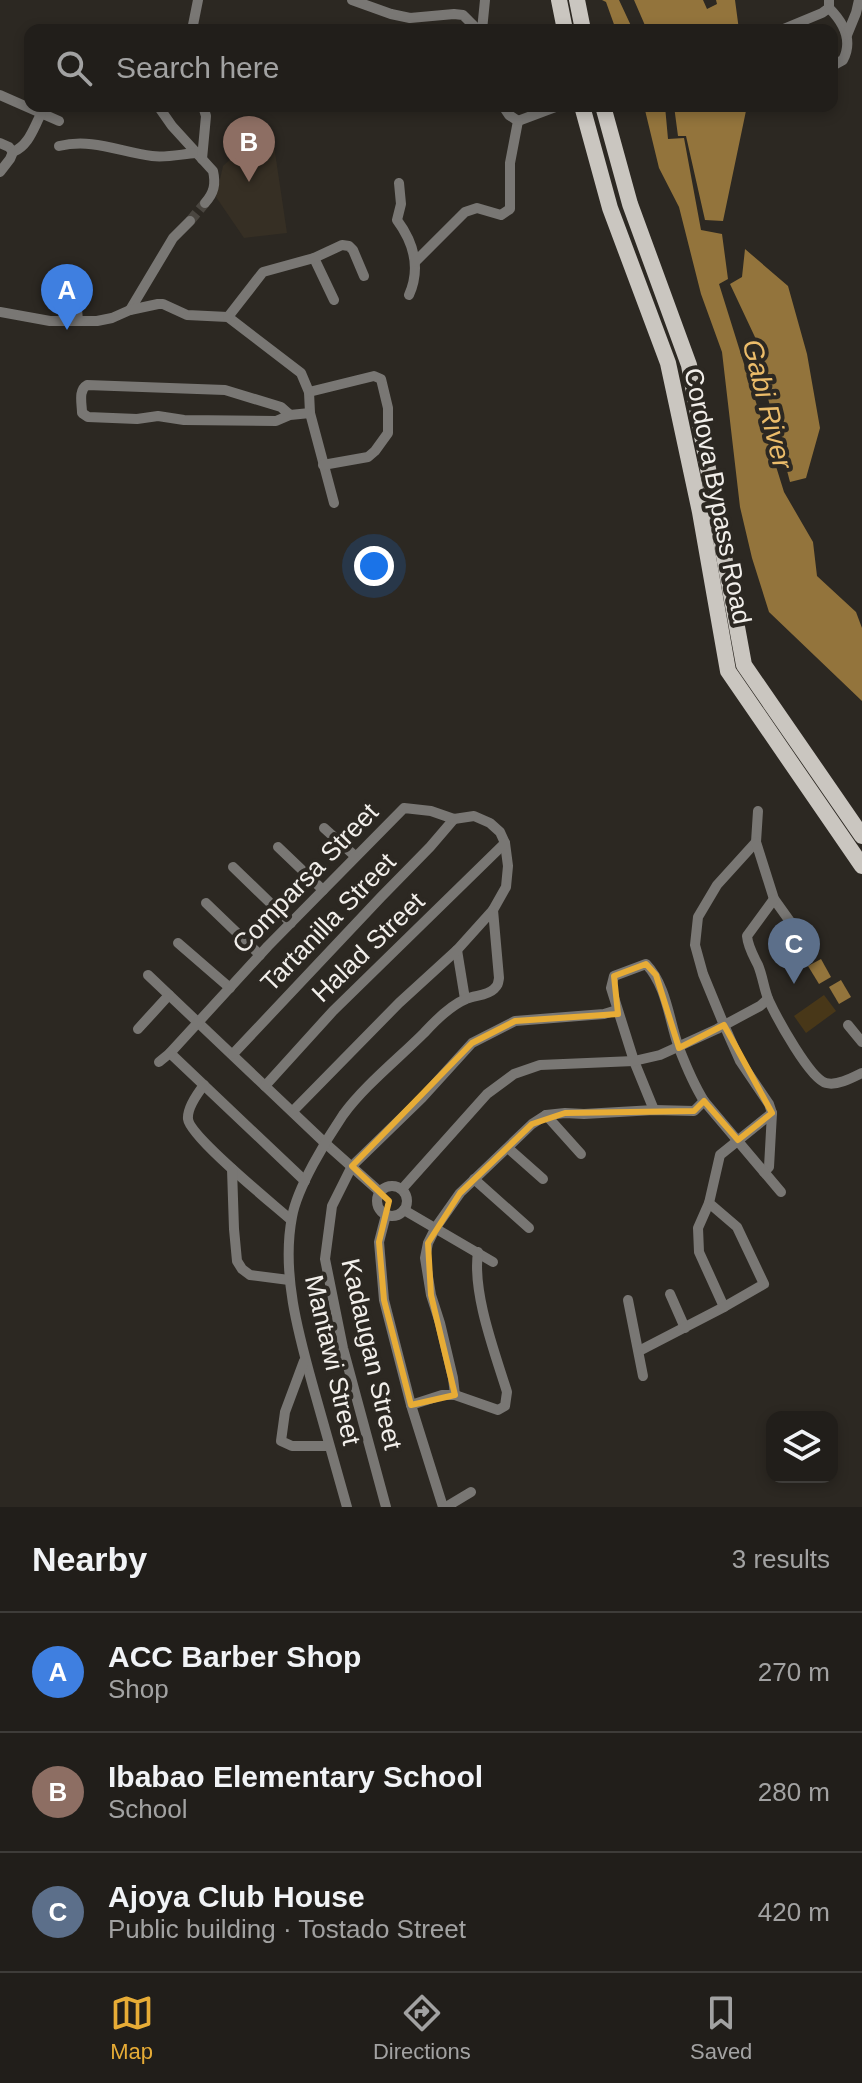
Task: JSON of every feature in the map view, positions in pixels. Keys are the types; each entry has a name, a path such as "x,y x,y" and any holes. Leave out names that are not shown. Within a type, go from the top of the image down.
{"main road":[{"path":"559,0 564,24"},
{"path":"577,0 582,24"},
{"name":"Cordova Bypass Road","path":"584,112 610,208 668,363 700,512 728,671 862,866"},
{"name":"Cordova Bypass Road","path":"606,112 630,204 689,365 744,665 862,836"}],"street":[{"path":"193,24 198,0"},
{"path":"352,0 410,18 463,15 473,24"},
{"path":"481,24 485,0"},
{"path":"847,35 859,0"},
{"path":"795,24 822,13 829,4 849,44 845,57 838,62"},
{"path":"0,95 24,106"},
{"path":"37,112 59,121"},
{"path":"162,112 213,171 214,190 205,203"},
{"path":"199,156 205,112"},
{"path":"507,112 518,121"},
{"path":"518,121 542,112"},
{"path":"0,172 13,152 27,142 41,114"},
{"path":"415,262 465,212 477,208 501,215 510,209 510,163 518,121"},
{"path":"0,143 13,152"},
{"path":"59,146 89,143 156,157 199,156"},
{"path":"399,183 401,204 397,220 413,250 416,273 409,295"},
{"path":"130,310 173,238 190,221"},
{"path":"228,317 263,272 314,258 342,245 353,250 364,276"},
{"path":"314,258 334,300"},
{"path":"66,270 75,285 78,321"},
{"path":"0,312 50,321 78,321 112,318 130,310 163,304 187,315 228,317 301,373 309,392 310,413 334,503"},
{"path":"309,392 374,376 381,379 388,408 388,433 375,451 368,457 323,465"},
{"path":"290,415 281,407 225,390 87,385 81,391 82,413 88,417 137,419 158,416 184,420 276,421 290,415 310,413"},
{"name":"Comparsa Street","path":"159,1062 404,808 431,811 454,819 474,816 490,823 500,832 505,843"},
{"path":"758,811 756,842 774,899 809,948"},
{"name":"Tartanilla Street","path":"233,1054 454,819"},
{"path":"324,828 355,856"},
{"path":"756,842 717,885 698,917 695,945 703,974 740,1061 772,1113 769,1167 764,1172"},
{"path":"293,1111 399,1003 457,950 493,910 506,887 508,866 505,843"},
{"name":"Halad Street","path":"265,1086 333,1011 505,843"},
{"path":"278,847 323,890"},
{"path":"233,867 291,923"},
{"path":"774,899 747,936 768,999 793,1046 820,1080 827,1084 836,1083 862,1073"},
{"path":"206,903 260,955"},
{"name":"Mantawi Street","path":"347,1507 305,1359 289,1280 291,1220 305,1181 344,1115 427,1029 465,999 489,993 498,983 493,910"},
{"path":"178,943 230,988"},
{"path":"457,950 465,999"},
{"path":"654,1110 634,1061 611,988 614,976 646,964 656,975 679,1048 704,1101 781,1192"},
{"path":"148,975 380,1192"},
{"path":"138,1029 169,995"},
{"path":"402,1189 487,1094 514,1074 540,1065 634,1061 660,1055 724,1025 768,999"},
{"name":"Kadaugan Street","path":"386,1507 343,1348 325,1259 332,1206 352,1166 422,1098 472,1043 515,1021 604,1014 617,1010"},
{"path":"848,1025 862,1042"},
{"path":"170,1053 305,1181"},
{"path":"204,1085 187,1116 190,1127 232,1169 291,1220"},
{"path":"455,1395 425,1258 436,1227 460,1193 532,1124 546,1115 694,1111 704,1101"},
{"path":"724,1307 699,1252 698,1228 709,1203 720,1155 772,1113"},
{"path":"546,1115 581,1154"},
{"path":"508,1148 543,1179"},
{"path":"232,1169 237,1261 250,1275 289,1280"},
{"path":"474,1179 529,1228"},
{"path":"389,1186 402,1189 407,1197 404,1210 396,1216 381,1212 377,1203 380,1192 389,1186"},
{"path":"639,1351 764,1284 737,1227 709,1203"},
{"path":"404,1210 493,1262"},
{"path":"386,1215 379,1242 384,1300 411,1405 444,1507 471,1492"},
{"path":"411,1405 442,1395 455,1395 498,1410 505,1406 507,1392 481,1299 476,1268 478,1252"},
{"path":"670,1294 685,1328"},
{"path":"628,1300 643,1376"},
{"path":"305,1359 285,1412 281,1441 292,1446 329,1446"}],"highlighted area":[{"path":"646,964 656,975 679,1048 724,1025 772,1113 738,1140 704,1101 694,1111 565,1113 532,1124 460,1193 428,1243 431,1295 455,1395 411,1405 384,1300 379,1242 389,1201 352,1166 472,1043 515,1021 618,1014 614,976"}],"shaded area":[{"path":"602,0 619,0 630,24 614,24 606,2"},
{"path":"634,0 703,0 707,9 717,4 716,0 735,0 738,24 644,24"},
{"path":"645,112 666,112 668,139 684,138 701,230 722,234 728,279 719,284 784,492 813,542 817,576 856,612 862,628 862,701 769,612 740,507 722,352 701,294 679,207 659,168"},
{"path":"675,112 746,112 723,221 705,220 686,136 678,136"},
{"path":"253,138 273,139 287,233 244,238 216,197 223,166"},
{"path":"745,249 788,286 807,354 820,428 806,478 790,482 759,364 762,352 730,284 742,277"},
{"path":"821,959 831,977 819,984 808,966"},
{"path":"841,980 851,997 839,1004 829,987"},
{"path":"824,995 836,1011 806,1033 794,1016"}],"tunnel":[{"path":"190,221 205,203"}],"place":[{"name":"Ibabao Elementary School","path":"249,182"},
{"name":"ACC Barber Shop","path":"67,330"},
{"name":"Ajoya Club House","path":"794,984"}],"water label":[{"name":"Gabi River","path":"768,404"}]}
